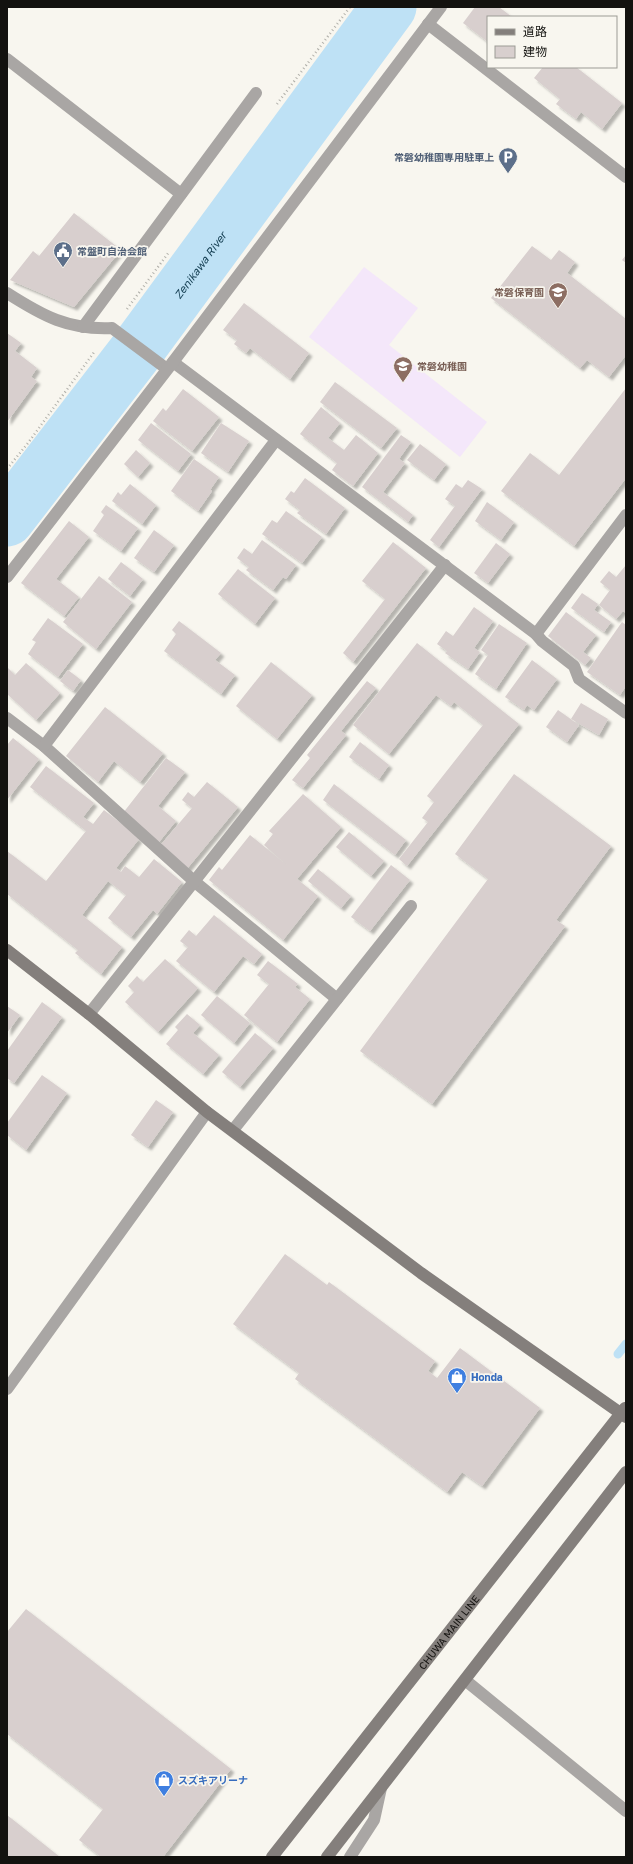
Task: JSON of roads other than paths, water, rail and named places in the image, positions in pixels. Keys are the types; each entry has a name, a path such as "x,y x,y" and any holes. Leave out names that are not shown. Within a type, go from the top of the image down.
{"main road":[{"path":"7,950 89,1014 208,1112 421,1273 624,1413"},
{"name":"CHUWA MAIN LINE","path":"272,1857 624,1413"},
{"path":"327,1857 466,1680 626,1472"}],"street":[{"path":"7,577 166,364 441,7"},
{"path":"428,24 626,177"},
{"path":"7,59 181,194"},
{"path":"83,327 256,93"},
{"path":"7,293 28,307 62,323 92,329 116,330 276,440 536,634 542,641 574,666 579,679 626,713"},
{"path":"44,746 276,440"},
{"path":"536,634 626,515"},
{"path":"89,1014 445,566"},
{"path":"7,718 44,746 194,882 337,999"},
{"path":"233,1130 411,906"},
{"path":"7,1390 208,1112"},
{"path":"466,1680 626,1810"},
{"path":"350,1857 374,1820 381,1788"}],"waterway":[{"name":"Zenikawa River","path":"7,519 134,354 389,7"},
{"path":"618,1354 626,1344"}],"place":[{"name":"常磐幼稚園専用駐車上","path":"508,174"},
{"name":"常盤町自治会館","path":"63,268"},
{"name":"常磐保育園","path":"558,309"},
{"name":"常磐幼稚園","path":"403,383"},
{"name":"Honda","path":"457,1394"},
{"name":"スズキアリーナ","path":"164,1797"}]}
